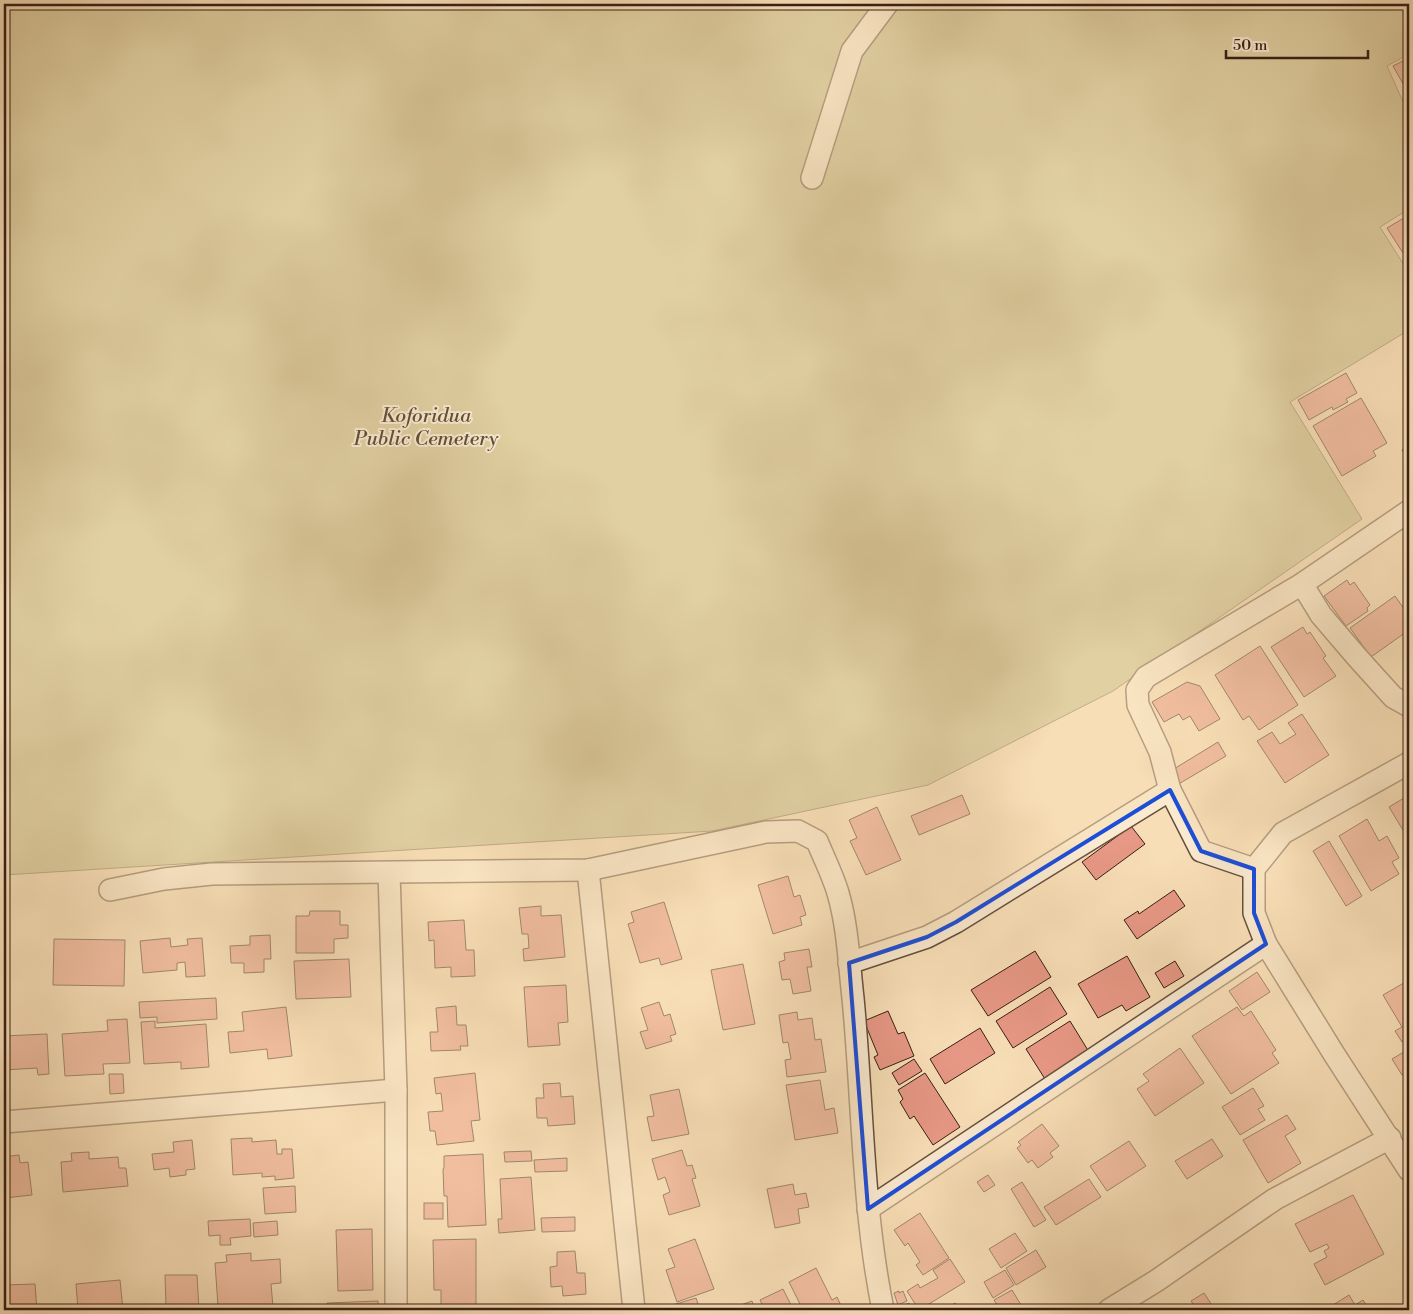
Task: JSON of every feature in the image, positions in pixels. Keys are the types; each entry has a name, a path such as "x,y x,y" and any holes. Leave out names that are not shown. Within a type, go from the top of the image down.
{"street":[{"path":"812,178 852,51 887,4"},
{"path":"1254,869 1200,851 1170,790 1160,752 1138,705 1137,690 1146,677 1302,584 1409,511"},
{"path":"1302,584 1321,615 1356,656 1393,697 1409,706"},
{"path":"1409,763 1282,833 1254,869 1254,913 1266,944 1409,1170"},
{"path":"849,963 927,937 956,922 1170,790"},
{"path":"110,890 164,879 212,874 588,870 766,832 798,832 817,841 838,893 847,940 856,1026 863,1158 874,1267 883,1310"},
{"path":"588,870 634,1310"},
{"path":"389,873 396,1090 396,1310"},
{"path":"868,1209 1266,944"},
{"path":"4,1122 396,1090"},
{"path":"1109,1310 1156,1281 1274,1199 1390,1138"}],"highlighted area":[{"path":"1170,790 1201,851 1254,869 1254,913 1266,944 868,1209 849,963 927,937 956,922"}],"green space":[{"name":"Koforidua Public Cemetery","path":"4,4 1409,4 1409,54 1387,66 1409,115 1409,209 1380,227 1409,273 1409,330 1290,402 1362,519 1113,691 928,785 712,831 4,875"}],"building":[{"path":"1409,58 1409,88 1406,89 1393,66"},
{"path":"1409,215 1409,249 1403,253 1387,228"},
{"path":"1346,373 1357,393 1346,399 1348,402 1333,410 1332,407 1309,420 1298,400"},
{"path":"1361,398 1387,443 1373,451 1376,456 1342,476 1313,426"},
{"path":"1409,445 1409,460 1402,450"},
{"path":"1347,580 1350,585 1354,582 1370,605 1367,608 1368,611 1346,626 1324,596"},
{"path":"1395,596 1409,616 1409,630 1371,657 1350,628"},
{"path":"1303,627 1307,634 1310,632 1326,656 1323,658 1336,676 1304,697 1271,647"},
{"path":"1260,646 1298,705 1259,730 1249,716 1243,720 1215,675"},
{"path":"1187,682 1200,686 1220,719 1199,731 1190,716 1183,720 1179,714 1164,722 1152,702"},
{"path":"1302,714 1329,755 1285,783 1257,741 1272,732 1280,744 1296,734 1288,723"},
{"path":"1218,742 1226,756 1177,785 1169,772"},
{"path":"962,795 970,814 919,835 911,816"},
{"path":"1409,795 1409,840 1389,807"},
{"path":"877,807 901,860 866,875 850,841 857,838 849,820"},
{"path":"1367,819 1379,841 1387,836 1399,858 1392,862 1399,874 1371,891 1339,836"},
{"path":"1131,826 1145,844 1096,880 1082,862"},
{"path":"1329,841 1362,896 1346,906 1313,851"},
{"path":"788,876 794,897 800,895 806,915 800,917 802,925 773,934 758,885"},
{"path":"1174,890 1185,906 1137,939 1124,920 1138,911 1139,914"},
{"path":"664,902 682,959 661,965 659,958 640,963 628,924 634,922 631,912"},
{"path":"541,906 541,916 561,915 565,957 524,961 523,949 529,948 528,934 522,934 519,908"},
{"path":"310,911 340,911 340,925 348,925 348,938 334,939 334,953 296,953 296,916 309,916"},
{"path":"464,920 466,950 474,950 475,976 451,977 451,967 435,968 434,940 429,941 428,922"},
{"path":"270,935 271,959 264,959 264,972 244,973 244,963 231,963 230,946 250,945 250,936"},
{"path":"170,938 171,947 188,945 187,939 202,938 205,976 186,977 185,962 177,963 177,970 143,973 140,941"},
{"path":"54,939 125,940 124,986 53,985"},
{"path":"809,949 812,967 807,967 811,991 793,994 790,979 782,980 779,962 785,960 784,953"},
{"path":"1035,951 1051,977 988,1016 971,990"},
{"path":"1127,956 1150,997 1126,1011 1122,1005 1098,1018 1078,984"},
{"path":"349,959 351,997 296,999 294,961"},
{"path":"1175,961 1184,976 1164,988 1155,973"},
{"path":"743,964 755,1024 723,1030 711,970"},
{"path":"1257,972 1270,992 1242,1010 1229,991"},
{"path":"1409,980 1409,1037 1402,1042 1395,1031 1402,1027 1383,995"},
{"path":"566,985 568,1022 558,1023 560,1045 528,1047 524,987"},
{"path":"1050,987 1067,1014 1013,1048 996,1021"},
{"path":"216,998 217,1019 157,1023 157,1017 140,1018 139,1002"},
{"path":"659,1002 664,1016 670,1014 676,1034 670,1036 672,1041 646,1049 640,1032 648,1030 641,1008"},
{"path":"456,1006 457,1025 466,1025 468,1046 460,1046 461,1050 431,1051 430,1032 438,1032 436,1008"},
{"path":"286,1007 292,1056 268,1059 267,1049 230,1053 228,1032 244,1031 242,1012"},
{"path":"1237,1007 1244,1016 1251,1011 1276,1050 1272,1053 1279,1063 1231,1094 1192,1036"},
{"path":"888,1011 898,1034 904,1032 914,1056 880,1070 874,1057 878,1055 864,1021"},
{"path":"797,1012 798,1020 812,1018 815,1040 821,1039 826,1072 787,1077 785,1060 791,1059 788,1042 783,1043 779,1015"},
{"path":"127,1019 130,1063 103,1064 104,1074 65,1076 62,1034 108,1031 107,1020"},
{"path":"155,1021 155,1028 206,1024 209,1067 181,1069 181,1062 144,1064 141,1022"},
{"path":"1070,1021 1089,1052 1045,1079 1026,1049"},
{"path":"980,1028 995,1053 945,1084 930,1059"},
{"path":"47,1034 49,1074 38,1075 37,1068 4,1070 4,1036"},
{"path":"1180,1048 1204,1083 1155,1116 1137,1089 1149,1081 1143,1074"},
{"path":"1409,1049 1409,1071 1402,1075 1392,1059"},
{"path":"914,1059 922,1071 899,1085 892,1073"},
{"path":"475,1073 480,1120 471,1121 474,1141 437,1145 435,1131 430,1131 428,1112 443,1111 441,1093 436,1094 434,1078"},
{"path":"925,1073 960,1127 933,1145 914,1116 910,1119 900,1102 903,1099 898,1090"},
{"path":"109,1074 123,1074 124,1093 110,1094"},
{"path":"820,1080 825,1110 834,1108 838,1133 795,1140 786,1085"},
{"path":"560,1083 561,1097 573,1096 575,1124 548,1126 547,1118 537,1118 536,1098 544,1098 543,1084"},
{"path":"1253,1088 1264,1106 1258,1109 1265,1120 1240,1135 1222,1107"},
{"path":"679,1089 689,1134 652,1141 647,1117 654,1116 650,1095"},
{"path":"1287,1115 1296,1129 1285,1136 1301,1163 1268,1183 1243,1140"},
{"path":"1042,1124 1059,1146 1050,1153 1053,1157 1038,1168 1032,1160 1028,1163 1017,1148 1021,1145 1018,1142"},
{"path":"252,1138 252,1142 276,1140 277,1154 282,1154 282,1149 292,1149 294,1178 275,1180 275,1176 262,1177 262,1173 233,1175 231,1139"},
{"path":"1212,1139 1223,1156 1187,1179 1175,1161"},
{"path":"192,1140 195,1169 186,1170 186,1175 170,1177 169,1168 154,1170 152,1154 174,1152 173,1142"},
{"path":"1129,1141 1146,1166 1107,1191 1090,1166"},
{"path":"682,1150 687,1166 692,1165 696,1178 692,1179 700,1206 669,1215 663,1195 670,1192 665,1177 658,1180 652,1159"},
{"path":"531,1151 532,1161 505,1162 504,1152"},
{"path":"89,1152 89,1159 118,1157 119,1168 126,1168 128,1186 63,1192 61,1162 72,1161 71,1153"},
{"path":"483,1154 486,1225 448,1227 447,1196 444,1196 444,1156"},
{"path":"19,1155 20,1163 28,1162 32,1195 4,1198 4,1157"},
{"path":"567,1158 567,1171 535,1172 534,1160"},
{"path":"988,1175 995,1185 984,1192 977,1182"},
{"path":"531,1177 535,1230 499,1233 498,1219 502,1219 500,1179"},
{"path":"1089,1179 1101,1197 1056,1225 1044,1207"},
{"path":"1022,1182 1046,1220 1034,1227 1011,1189"},
{"path":"793,1184 795,1195 806,1193 809,1207 798,1209 800,1223 775,1228 767,1189"},
{"path":"295,1186 296,1212 265,1214 263,1188"},
{"path":"1353,1195 1384,1254 1325,1285 1314,1264 1327,1257 1324,1251 1329,1248 1327,1244 1310,1252 1295,1224"},
{"path":"424,1203 443,1203 443,1219 424,1219"},
{"path":"920,1213 949,1258 923,1275 916,1265 920,1262 908,1243 905,1246 894,1230"},
{"path":"575,1217 575,1231 542,1232 541,1218"},
{"path":"250,1219 251,1236 230,1238 231,1245 220,1245 220,1235 209,1236 208,1221"},
{"path":"277,1221 278,1235 254,1237 253,1223"},
{"path":"372,1229 373,1290 338,1291 336,1230"},
{"path":"1015,1233 1027,1251 1001,1268 989,1249"},
{"path":"476,1239 476,1306 441,1306 441,1290 434,1290 433,1240"},
{"path":"695,1239 714,1289 677,1302 666,1270 675,1267 668,1249"},
{"path":"1036,1250 1046,1267 1016,1285 1006,1268"},
{"path":"575,1251 577,1273 585,1273 586,1294 563,1296 562,1286 551,1287 550,1267 557,1266 557,1252"},
{"path":"251,1253 251,1261 280,1259 281,1283 271,1284 273,1307 232,1309 232,1305 218,1306 215,1263 227,1262 226,1255"},
{"path":"950,1259 965,1282 919,1310 907,1291 918,1284 920,1288 938,1278 933,1270"},
{"path":"816,1268 832,1300 837,1297 843,1310 803,1310 789,1282"},
{"path":"1005,1270 1014,1285 993,1298 984,1282"},
{"path":"165,1275 197,1275 199,1310 178,1310 178,1306 166,1307"},
{"path":"120,1280 123,1310 78,1310 76,1284"},
{"path":"35,1284 37,1310 4,1310 4,1285"},
{"path":"783,1289 791,1305 781,1310 765,1310 760,1300"},
{"path":"1012,1290 1024,1310 1000,1310 994,1300"},
{"path":"899,1291 899,1293 903,1291 907,1301 898,1305 894,1293"},
{"path":"1204,1293 1215,1310 1197,1310 1191,1301"},
{"path":"1349,1295 1355,1305 1363,1300 1369,1310 1325,1310"},
{"path":"696,1298 700,1310 659,1310 659,1309"},
{"path":"378,1301 378,1310 327,1310 327,1303"},
{"path":"752,1301 755,1310 727,1310"},
{"path":"909,1303 913,1310 901,1310 900,1307"},
{"path":"955,1303 960,1310 944,1310"}]}
